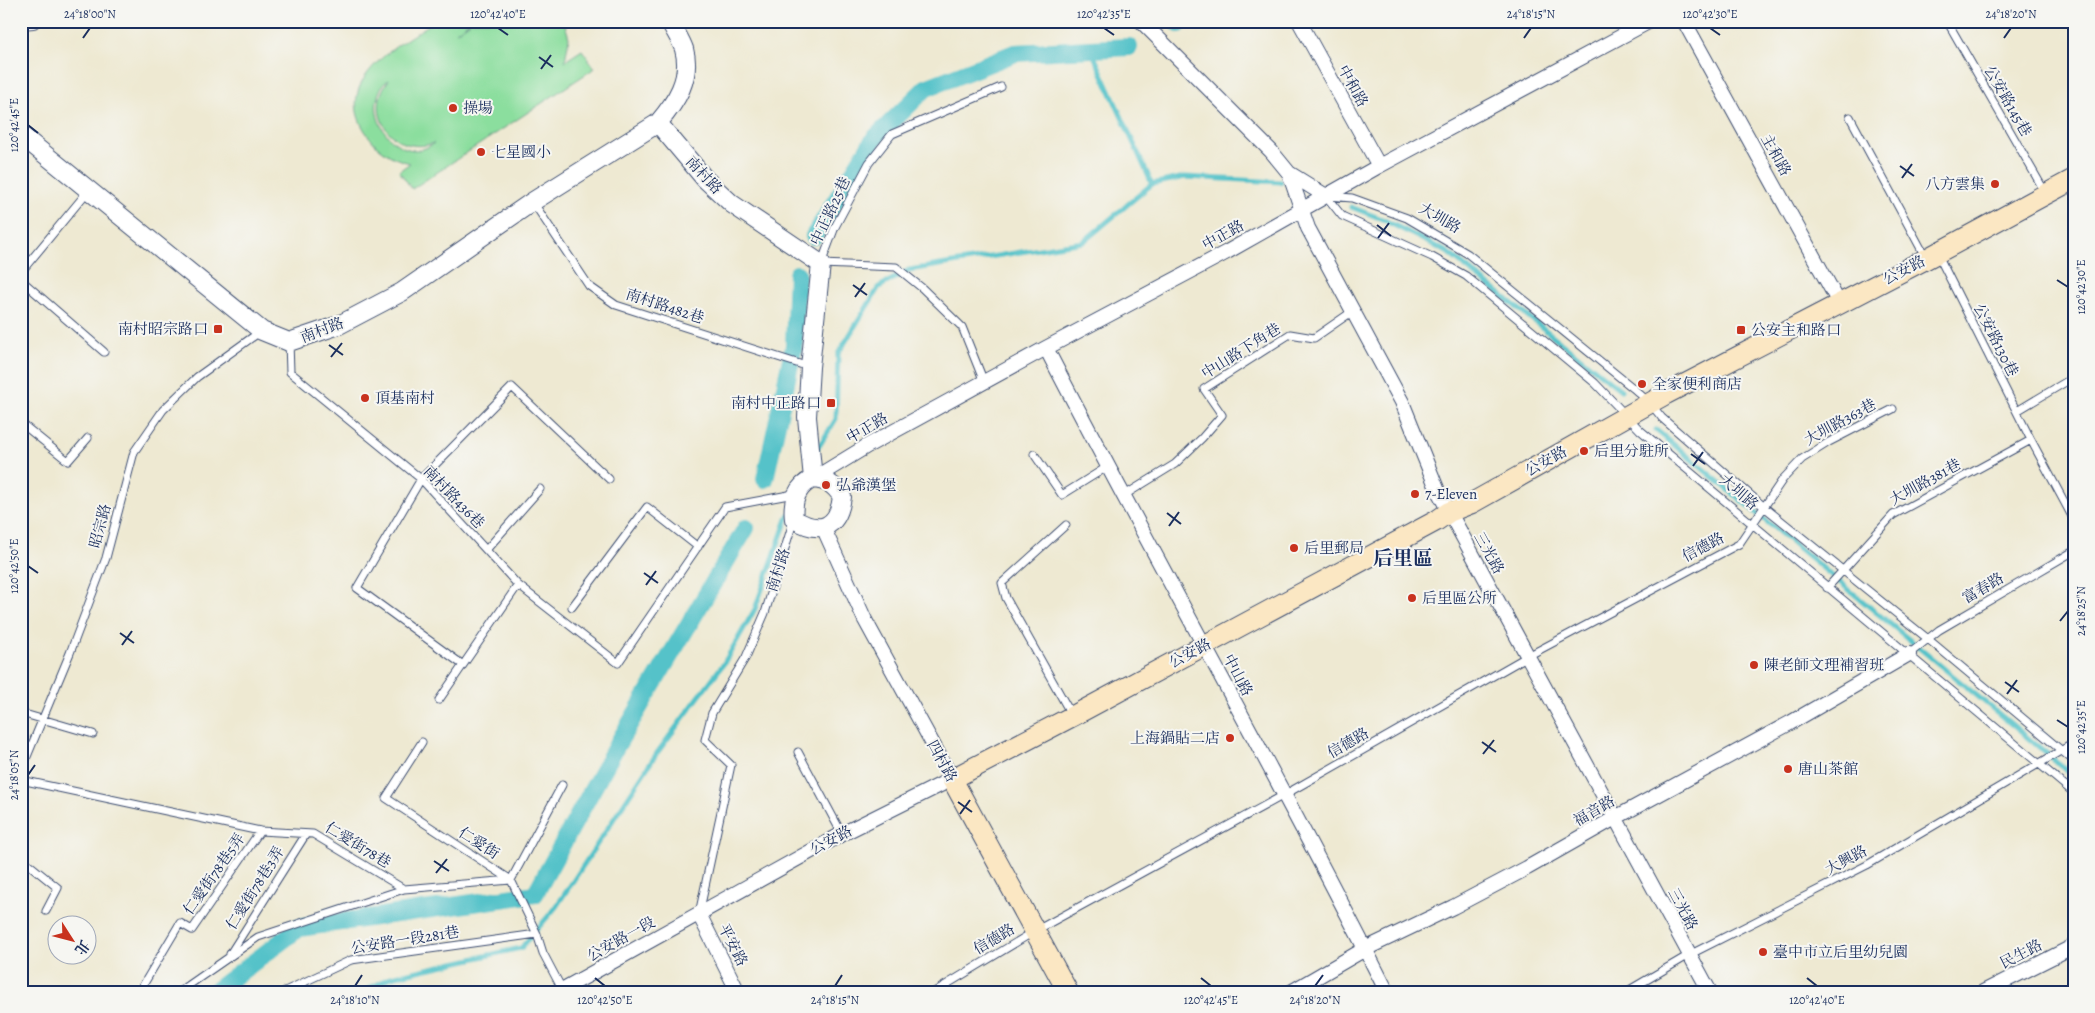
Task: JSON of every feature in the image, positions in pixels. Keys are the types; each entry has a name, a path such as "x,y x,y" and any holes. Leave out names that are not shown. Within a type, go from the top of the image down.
{"main road":[{"name":"公安路","path":"952,778 1073,716 1436,521 1449,512 1472,503 1650,403 1932,256 2046,194 2073,182"},
{"name":"四村路","path":"952,778 1068,992"}],"street":[{"path":"21,22 33,21"},
{"path":"658,123 675,102 683,84 686,66 684,49 670,21"},
{"name":"大圳路","path":"1141,21 1271,151 1289,173 1326,196"},
{"name":"中和路","path":"1299,21 1379,166"},
{"name":"中正路","path":"813,479 867,446 1046,348 1301,211 1379,166 1650,21"},
{"name":"主和路","path":"1684,21 1839,303"},
{"name":"南村路","path":"21,135 262,330 289,342 339,325 402,292 532,202 658,123 705,179 732,204 821,264"},
{"name":"三光路","path":"1289,173 1301,211 1402,402 1438,491 1710,992"},
{"path":"813,479 807,417 805,365 821,264"},
{"name":"中山路","path":"1046,348 1107,467 1204,645 1387,992"},
{"path":"794,519 810,527 830,525 836,518 842,497 837,489 826,481 813,479 804,484 797,493"},
{"name":"南村路","path":"794,519 793,503 797,493"},
{"name":"四村路","path":"823,527 865,620 952,778"},
{"name":"福音路","path":"1291,992 1365,949 1454,907 1790,723 1910,654"},
{"name":"公安路","path":"699,914 842,834 952,778"},
{"name":"公安路一段","path":"561,991 699,914"},
{"name":"平安路","path":"699,914 738,992"},
{"name":"民生路","path":"1991,990 2074,946"}],"lane":[{"name":"公安路145巷","path":"1947,21 2046,194"},
{"name":"中正路25巷","path":"984,382 962,327 922,288 896,267 821,264 835,227 864,171 892,134 1001,87"},
{"name":"公安路130巷","path":"1850,117 1932,256 2074,520"},
{"path":"21,272 88,191"},
{"name":"大圳路","path":"1326,196 1352,198 1407,218 1468,254 1650,403 1662,418 1763,506 1928,639 2074,761"},
{"name":"大圳路","path":"1326,196 1342,216 1432,257 1466,276 1595,383 1640,430 2074,793"},
{"name":"南村路482巷","path":"532,202 589,286 616,305 805,365"},
{"path":"21,280 104,352"},
{"name":"中山路下角巷","path":"1123,496 1175,464 1222,415 1204,390 1290,334 1314,338 1353,311"},
{"name":"昭宗路","path":"21,771 43,720 106,558 134,452 163,410 197,377 262,330"},
{"name":"南村路436巷","path":"289,342 290,372 421,479 518,585 618,663 698,547"},
{"path":"2016,411 2074,377"},
{"path":"463,665 357,588 421,479 512,387 609,479"},
{"name":"大圳路363巷","path":"1763,506 1783,478 1802,459 1829,442 1893,409"},
{"path":"21,423 68,461 88,438"},
{"name":"大圳路381巷","path":"1827,588 1845,571 1893,515 2031,440"},
{"path":"1034,454 1062,495 1107,467"},
{"path":"486,550 540,489"},
{"path":"572,606 647,507 698,547 725,507 797,493"},
{"name":"信德路","path":"934,992 1035,931 1284,795 1528,656 1739,544 1763,506"},
{"name":"南村路","path":"699,914 731,765 704,740 712,712 746,657 765,612 794,519"},
{"path":"1066,525 1002,582 1006,598 1073,716"},
{"name":"富春路","path":"1910,654 1939,630 2074,551"},
{"path":"439,700 518,585"},
{"path":"21,713 92,734"},
{"name":"仁愛街","path":"422,742 386,798 510,880 537,934 543,953 561,991"},
{"name":"大興路","path":"1626,992 1689,955 1867,865 2074,743"},
{"path":"798,752 842,834"},
{"name":"仁愛街78巷","path":"21,780 260,831 313,834 404,889"},
{"path":"179,992 258,937 404,889 510,880 562,785"},
{"name":"仁愛街78巷5弄","path":"139,992 180,924 192,930 260,831"},
{"name":"仁愛街78巷3弄","path":"228,957 306,834"},
{"path":"21,858 58,888 46,912"},
{"name":"公安路一段281巷","path":"283,992 351,960 537,934"}],"green space":[{"path":"435,21 470,21 456,32 472,21 564,21 569,38 565,61 582,50 595,68 412,189 399,171 410,163 396,158 379,148 365,131 357,112 357,95 363,79 374,65 389,52","holes":["389,80 382,93 379,106 381,118 386,129 395,138 406,144 419,146 434,143 423,149 412,150 392,140 384,131 376,108 380,91"]}],"waterway":[{"path":"1176,21 1179,24"},
{"path":"814,236 874,139 926,88 1015,53 1129,47"},
{"path":"1091,49 1152,184"},
{"path":"816,451 836,419 838,354 879,287 909,270 1083,242 1152,184 1185,177 1281,182"},
{"path":"1351,207 1382,219 1447,252 1621,390"},
{"path":"765,479 794,346 797,274"},
{"path":"1656,430 2074,776"},
{"path":"363,992 391,977 521,948 556,907 657,753 724,663 755,609 788,516"},
{"path":"214,992 299,928 535,894 617,745 746,528"}],"place":[{"name":"操場","path":"453,108"},
{"name":"七星國小","path":"481,152"},
{"name":"八方雲集","path":"1995,184"},
{"name":"南村昭宗路口","path":"218,329"},
{"name":"公安主和路口","path":"1741,330"},
{"name":"全家便利商店","path":"1642,384"},
{"name":"頂基南村","path":"365,398"},
{"name":"南村中正路口","path":"831,403"},
{"name":"后里分駐所","path":"1584,451"},
{"name":"弘爺漢堡","path":"826,485"},
{"name":"7-Eleven","path":"1415,494"},
{"name":"后里郵局","path":"1294,548"},
{"name":"后里區公所","path":"1412,598"},
{"name":"陳老師文理補習班","path":"1754,665"},
{"name":"上海鍋貼二店","path":"1230,738"},
{"name":"唐山茶館","path":"1788,769"},
{"name":"臺中市立后里幼兒園","path":"1763,952"}],"district":[{"name":"后里區","path":"1403,558"}]}
